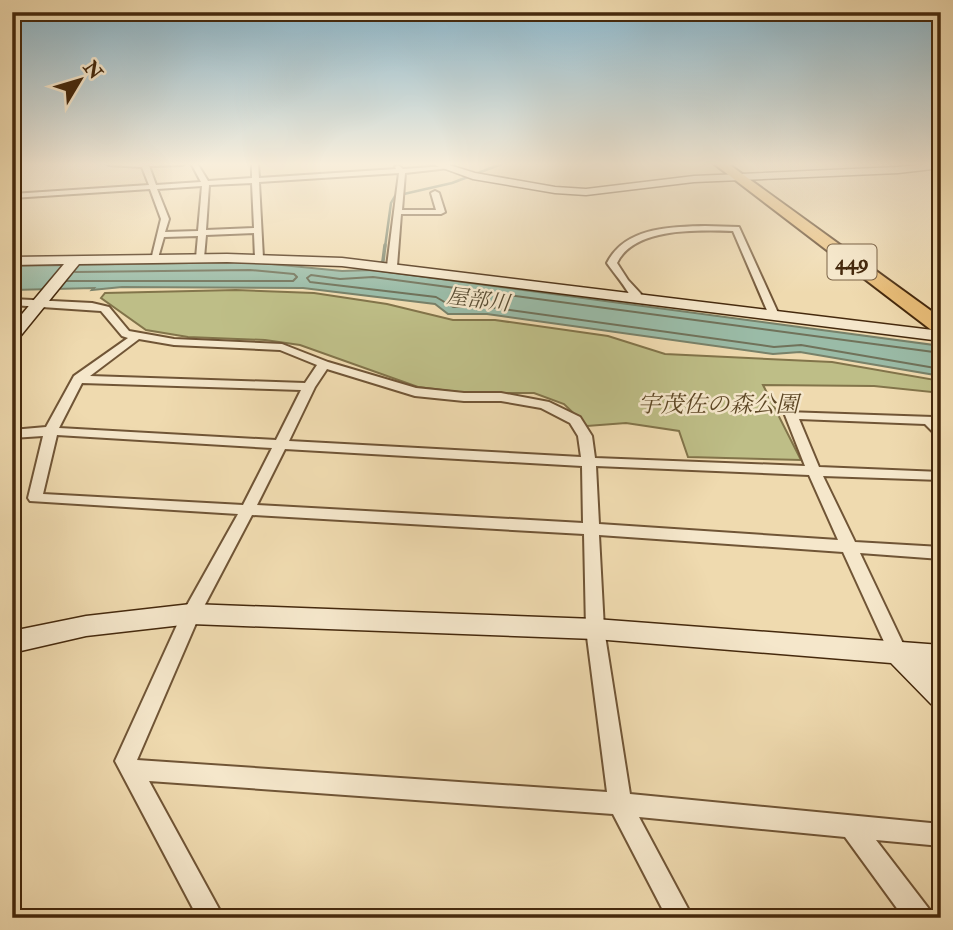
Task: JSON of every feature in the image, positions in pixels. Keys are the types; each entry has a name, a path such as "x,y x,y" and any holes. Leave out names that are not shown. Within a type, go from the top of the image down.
{"highway":[{"name":"449","path":"784,206 941,328"},
{"name":"449","path":"788,206 941,314"}],"street":[{"path":"153,258 165,219 160,206"},
{"path":"200,258 204,206"},
{"path":"256,206 259,258"},
{"path":"392,266 400,206"},
{"path":"400,212 441,212 439,206"},
{"path":"635,298 636,294 624,282 612,263 614,254 620,247 644,237 686,229 736,229 774,315"},
{"path":"160,235 257,230"},
{"path":"12,261 259,258 392,266 941,336"},
{"path":"12,336 74,261"},
{"path":"12,302 43,297 104,309 126,334 174,342 282,347 324,364 415,392 464,397 501,397 545,405 575,420 585,436 589,462 595,629 620,804 681,918"},
{"path":"136,336 78,379 51,431 34,498 592,529 941,553"},
{"path":"212,918 127,761 191,614 248,509 279,443 324,364"},
{"path":"78,379 309,387"},
{"path":"941,432 928,420 791,415 898,652 941,695"},
{"path":"12,434 51,431 589,462 941,477"},
{"path":"12,642 86,626 191,614 595,629 941,656"},
{"path":"132,770 620,804 941,835"},
{"path":"851,827 920,918"}],"green space":[{"name":"宇茂佐の森公園","path":"236,290 314,293 387,304 453,320 495,320 608,336 665,354 832,362 941,381 941,393 874,386 763,385 801,460 688,457 679,431 626,423 587,426 564,404 534,393 467,393 418,387 300,345 265,340 188,337 146,330 101,298 105,293"}],"water":[{"name":"屋部川","path":"251,262 342,271 373,270 941,346 941,376 800,352 773,354 487,314 448,314 435,304 303,288 122,287 92,290 94,288 12,290 12,266"}],"waterway":[{"path":"385,247 391,206"},
{"path":"379,266 383,261 385,245"}]}
